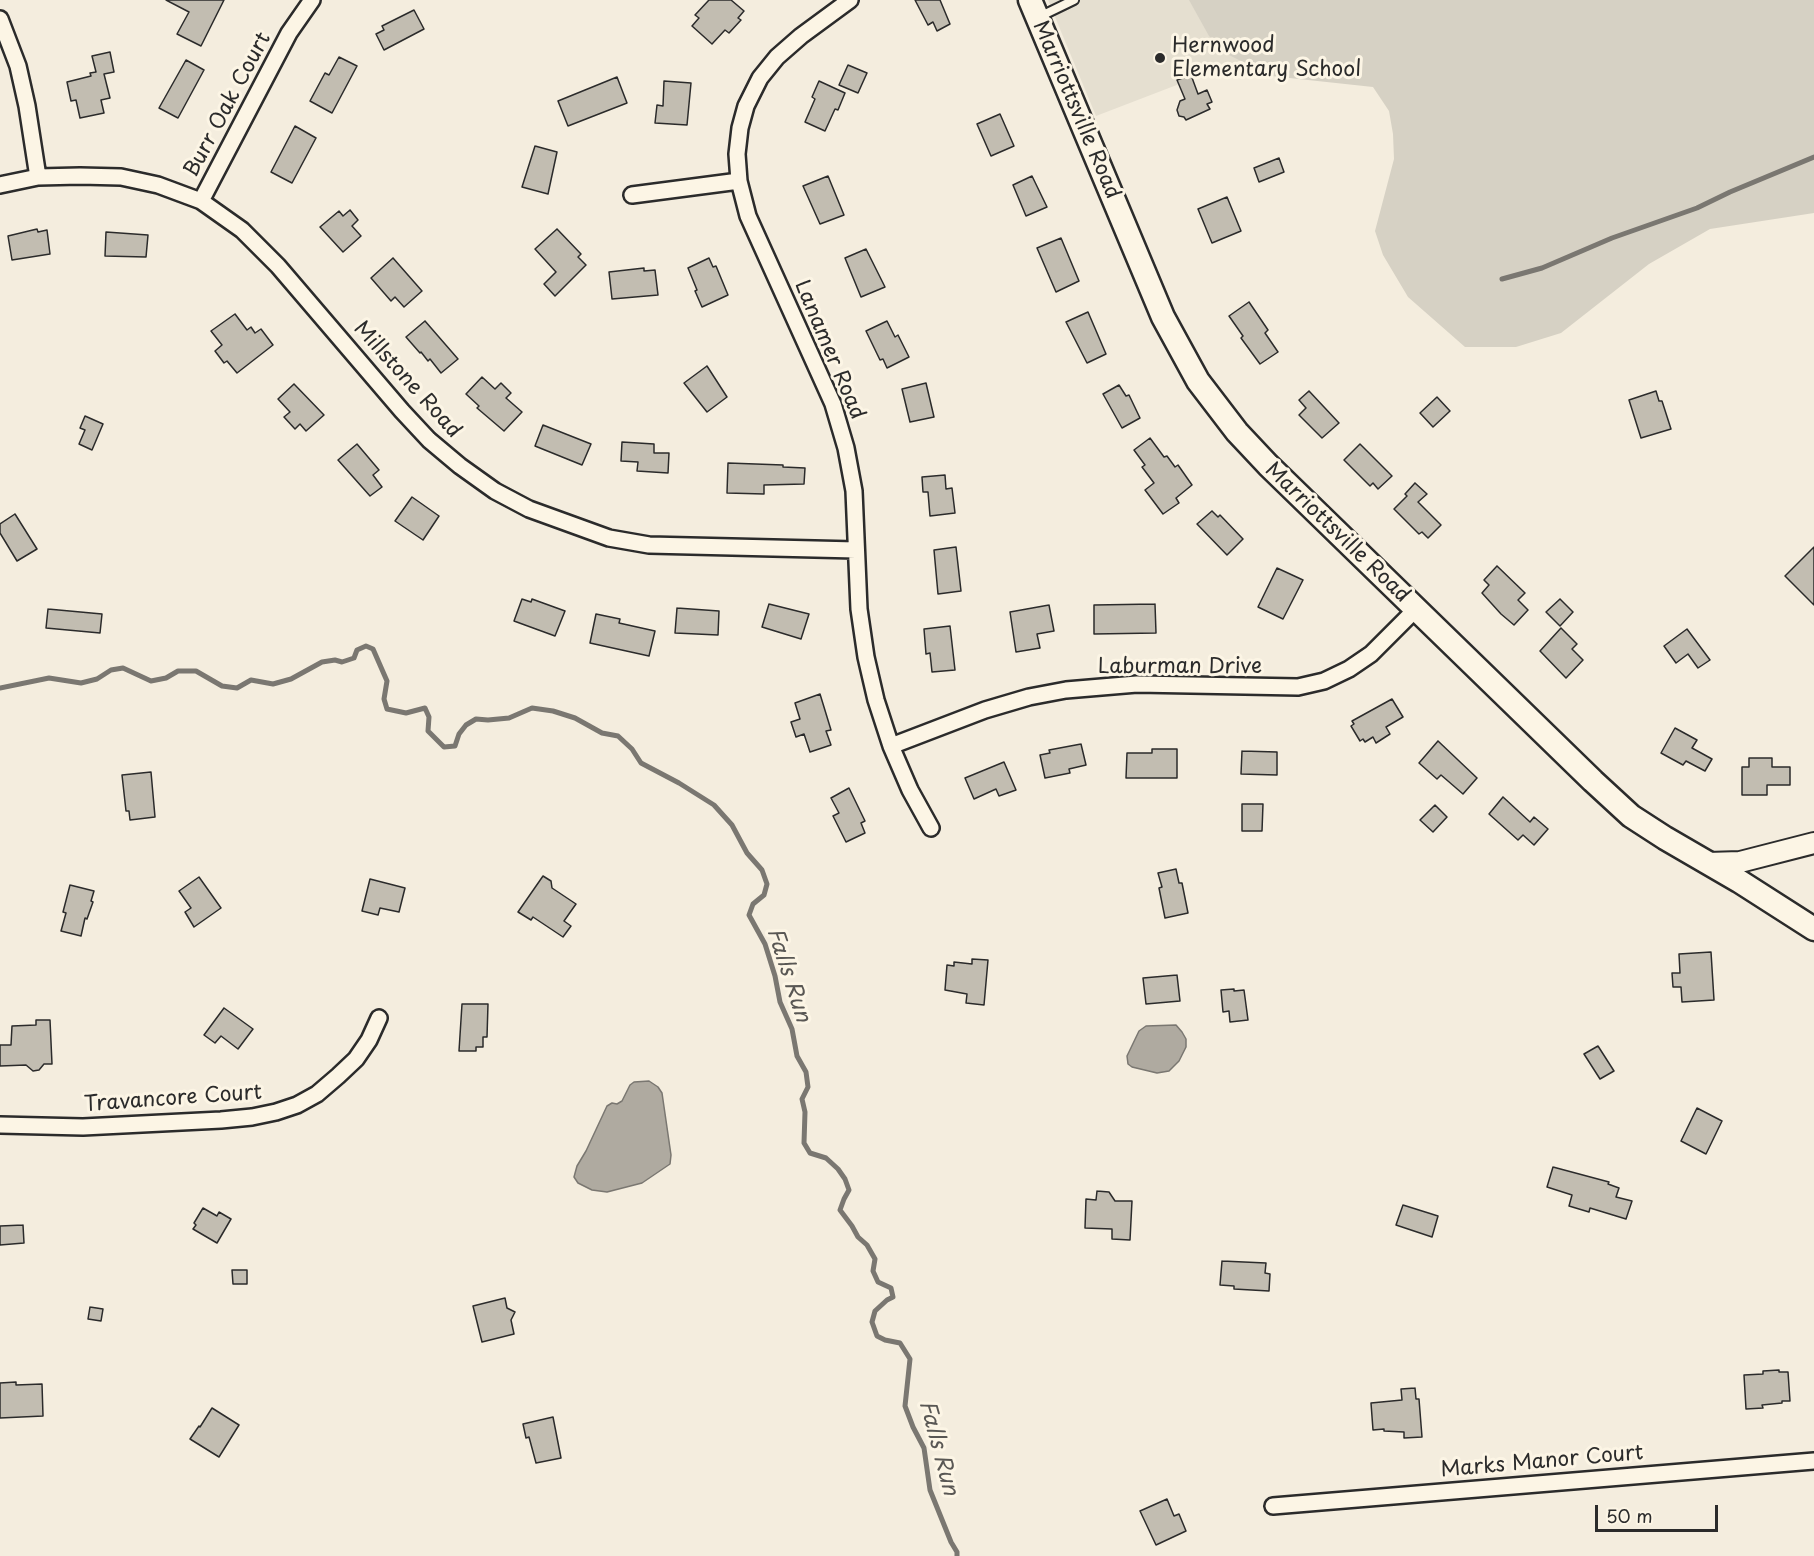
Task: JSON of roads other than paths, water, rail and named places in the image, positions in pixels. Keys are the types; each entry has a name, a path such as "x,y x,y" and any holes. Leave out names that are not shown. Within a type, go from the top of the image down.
{"main road":[{"name":"Marriottsville Road","path":"1034,9 1163,317 1198,381 1221,413 1256,453 1631,816 1814,929"}],"street":[{"name":"Burr Oak Court","path":"201,201 289,33 312,0"},
{"name":"Lanamer Road","path":"850,0 801,36 777,57 760,78 746,106 736,154 739,181 748,216 833,404 846,448 854,490 859,609 866,657 876,700 891,746 910,790 931,828"},
{"path":"0,19 18,66 38,177"},
{"name":"Millstone Road","path":"0,185 38,177 121,177 158,185 201,201 242,230 279,266 429,440 495,491 529,509 609,538 650,544 856,550"},
{"path":"632,195 739,181"},
{"name":"Laburman Drive","path":"891,746 985,710 1029,697 1066,690 1137,684 1298,687 1324,681 1349,669 1371,654 1416,609"},
{"path":"1708,862 1740,862 1814,843"},
{"name":"Travancore Court","path":"0,1125 83,1127 221,1120 276,1112 297,1105 317,1094 338,1076 356,1059 369,1040 379,1018"},
{"name":"Marks Manor Court","path":"1273,1506 1814,1461"}],"lane":[{"path":"1034,9 1074,0"}],"waterway":[{"path":"1502,279 1542,268 1612,238 1697,208 1814,157"},
{"name":"Falls Run","path":"0,688 49,678 81,683 97,679 111,670 123,668 151,681 166,678 178,671 196,671 222,686 237,688 251,680 273,684 291,679 322,662 335,660 342,662 354,658 357,650 366,646 373,649 387,681 384,699 387,709 406,713 425,708 429,717 428,731 444,747 455,746 459,734 466,725 476,719 509,718 532,708 553,711 575,718 602,733 618,736 632,749 641,763 714,805 732,825 747,853 762,870 767,884 764,895 753,904 749,915 765,944 780,1002 792,1029 797,1056 806,1072 808,1087 802,1099 805,1112 804,1143 810,1153 826,1158 845,1179 849,1190 840,1210 875,1259 873,1271 878,1282 891,1288 893,1297 875,1311 872,1322 877,1336 900,1343 910,1359 905,1406 924,1448 930,1490 957,1556"}],"place":[{"name":"Hernwood Elementary School","path":"1160,58"}]}
